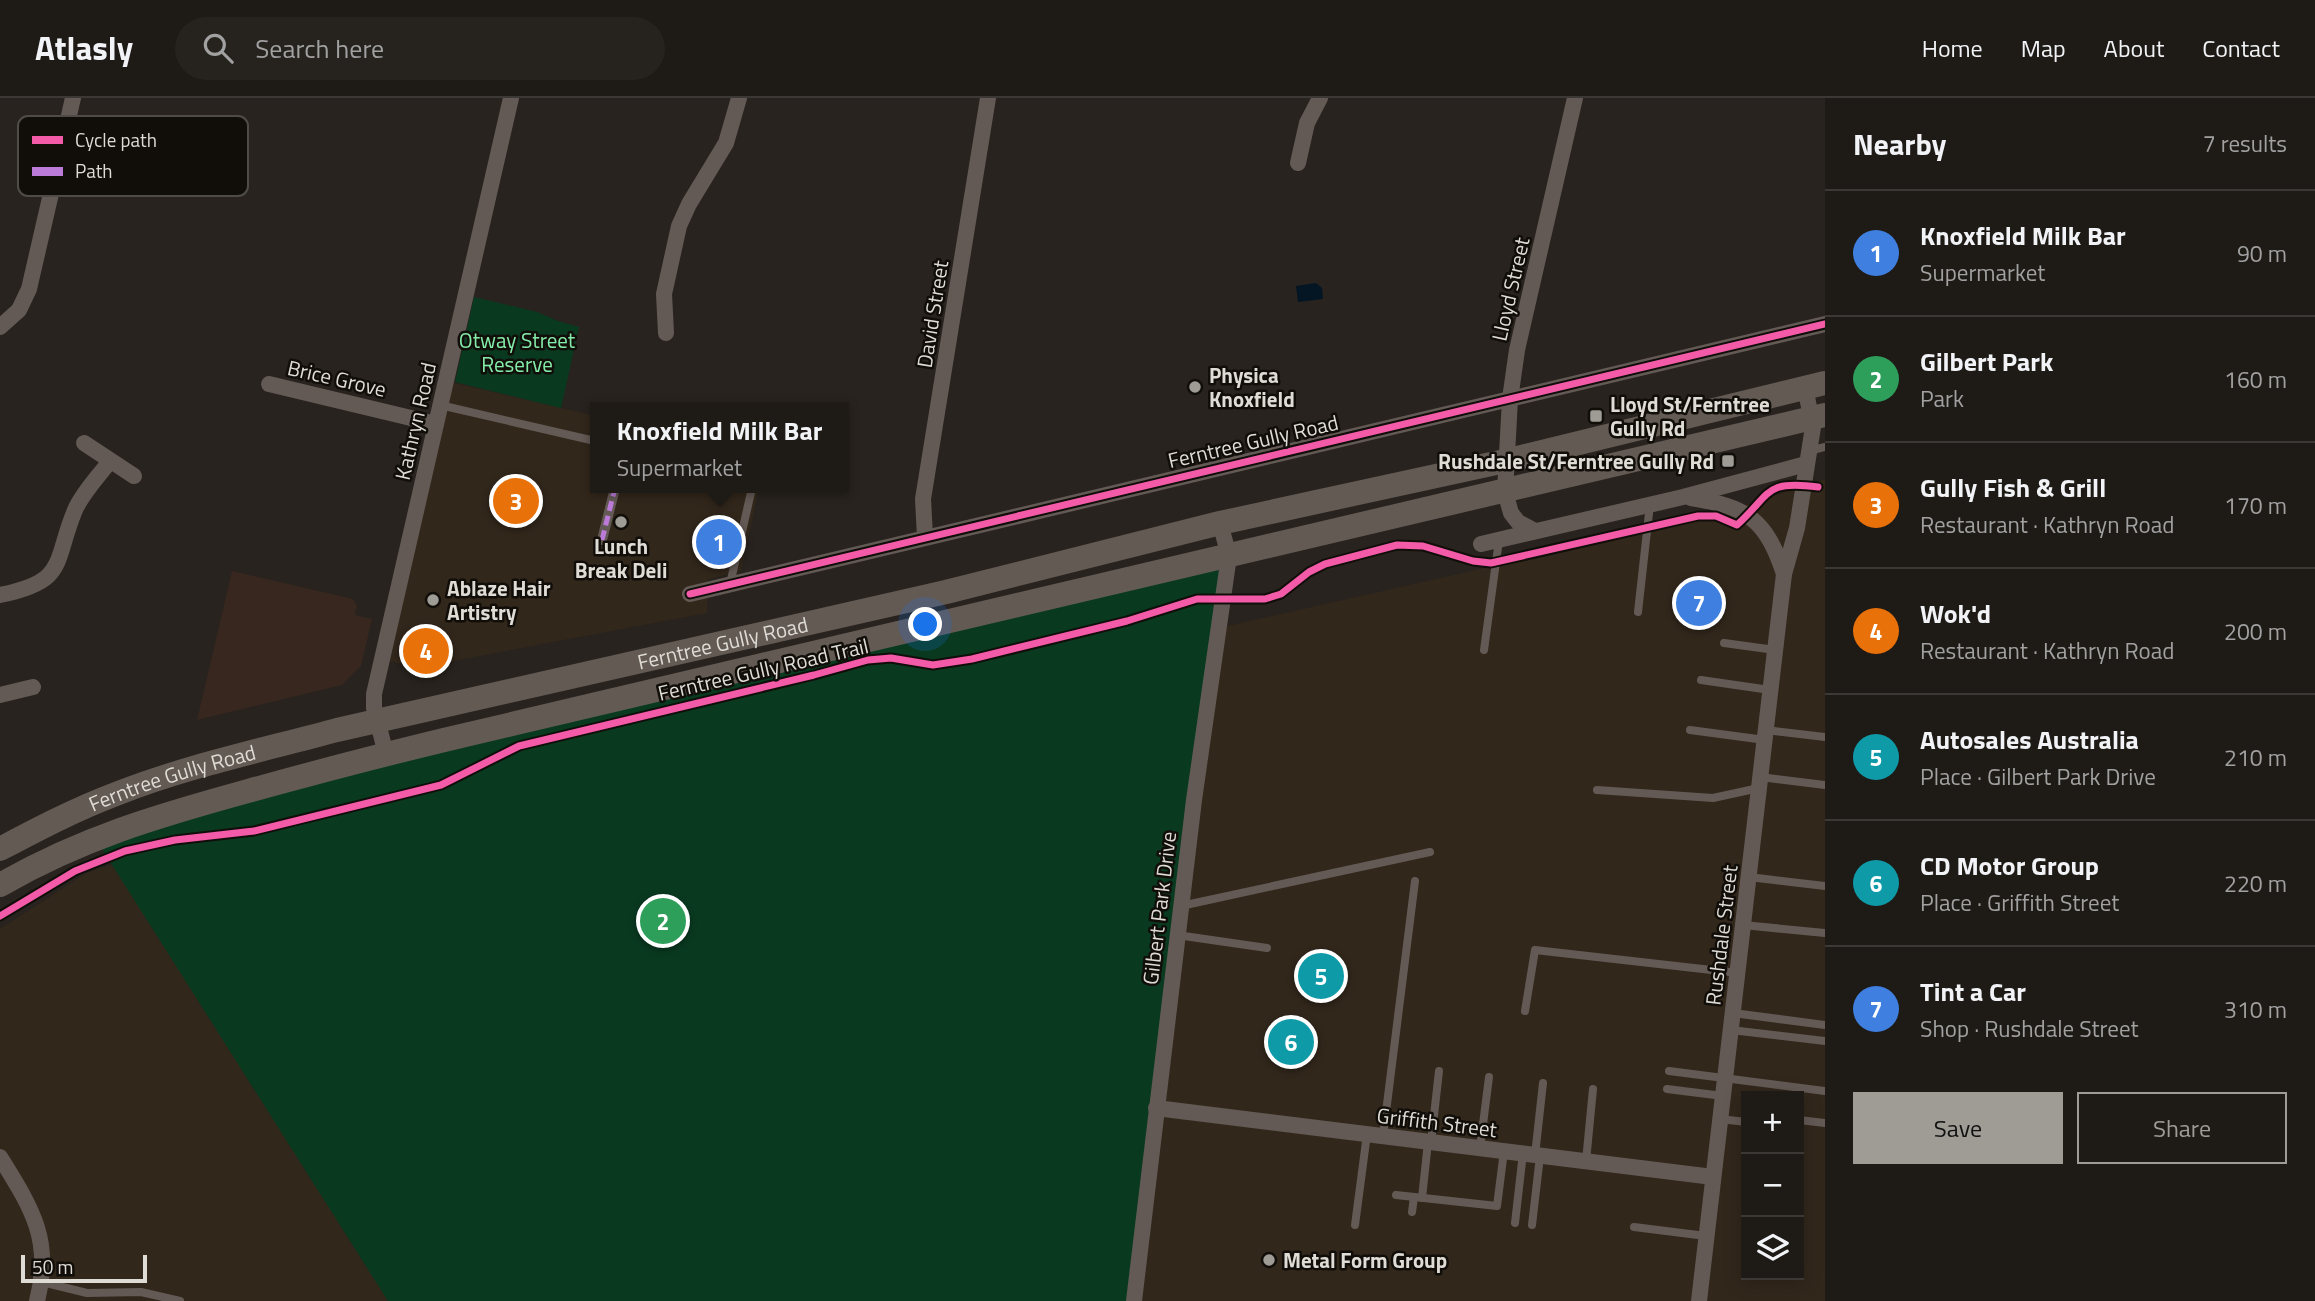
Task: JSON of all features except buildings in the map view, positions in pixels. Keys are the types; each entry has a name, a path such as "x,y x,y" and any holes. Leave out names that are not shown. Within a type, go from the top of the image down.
{"main road":[{"name":"Ferntree Gully Road","path":"0,849 59,818 118,792 240,755 377,720 946,592 1220,523 1505,461 1815,385"},
{"name":"Ferntree Gully Road","path":"0,885 46,859 114,830 199,804 386,754 1818,417"},
{"path":"693,651 701,681"}],"street":[{"path":"69,116 73,98"},
{"name":"Kathryn Road","path":"386,754 374,708 375,686 511,98"},
{"path":"666,333 664,293 679,226 689,204 726,143 738,98"},
{"name":"David Street","path":"925,537 923,499 988,98"},
{"path":"1298,163 1307,123 1320,98"},
{"name":"Lloyd Street","path":"1505,492 1510,399 1517,349 1576,98"},
{"path":"0,327 19,310 32,278 51,196"},
{"name":"Ferntree Gully Road","path":"690,594 1825,324"},
{"name":"Brice Grove","path":"270,384 436,424"},
{"name":"Rushdale Street","path":"1699,1301 1784,574 1797,528 1807,457 1813,427 1818,417 1815,385"},
{"path":"85,443 134,476"},
{"path":"1481,544 1683,497 1807,457"},
{"path":"0,595 37,584 53,570 62,553 81,499 110,461"},
{"path":"1505,492 1511,513 1518,522 1535,531"},
{"path":"602,540 614,493"},
{"name":"Rushdale Street","path":"1683,497 1721,503 1748,514 1773,543 1784,574"},
{"name":"Gilbert Park Drive","path":"1134,1301 1177,935 1229,556 1220,523"},
{"path":"0,695 33,687"},
{"name":"Griffith Street","path":"1156,1108 1713,1177"},
{"path":"0,1157 32,1210 36,1223 43,1251 42,1282 37,1301"}],"lane":[{"path":"440,405 590,440"},
{"path":"1807,457 1825,447"},
{"path":"730,584 751,493"},
{"path":"1638,612 1650,504"},
{"path":"1484,650 1499,540"},
{"path":"1724,643 1775,650"},
{"path":"1701,680 1770,690"},
{"path":"1690,730 1825,737"},
{"path":"1597,790 1713,798 1760,782 1825,785"},
{"path":"1181,906 1430,852"},
{"path":"1749,877 1825,886"},
{"path":"1355,1225 1375,1135 1415,881"},
{"path":"1743,925 1825,933"},
{"path":"1177,935 1267,948"},
{"path":"1525,1011 1535,950 1738,973"},
{"path":"1733,1013 1825,1025"},
{"path":"1731,1030 1825,1041"},
{"path":"1412,1212 1418,1198 1430,1142 1439,1071"},
{"path":"1669,1071 1825,1091"},
{"path":"1480,1148 1489,1077"},
{"path":"1515,1223 1532,1155 1543,1083"},
{"path":"1586,1161 1593,1089"},
{"path":"1667,1089 1723,1096"},
{"path":"1720,1119 1741,1121"},
{"path":"1804,1121 1825,1123"},
{"path":"1396,1195 1498,1205 1504,1151"},
{"path":"1532,1155 1532,1225"},
{"path":"1634,1227 1706,1237"},
{"path":"42,1282 87,1293 141,1292 180,1301"}],"shaded area":[{"path":"446,381 590,415 590,493 758,493 741,571 708,579 707,613 416,668 382,659"},
{"path":"1825,479 1825,1301 1134,1301 1219,628 1703,519"},
{"path":"232,571 353,599 357,606 355,615 372,619 361,666 342,685 197,720"},
{"path":"112,864 388,1301 0,1301 0,929 85,874"}],"green space":[{"name":"Otway Street Reserve","path":"474,297 537,312 579,327 561,408 455,382"},
{"path":"1229,556 1134,1301 388,1301 95,838"}],"water":[{"path":"1316,283 1322,288 1323,299 1298,302 1296,286"}],"marked path":[{"path":"602,540 614,493"}],"cycle path":[{"path":"690,594 1825,324"},
{"name":"Ferntree Gully Road Trail","path":"0,916 75,871 125,851 175,840 254,831 441,785 519,746 868,660 891,658 933,665 972,659 1127,621 1197,599 1265,599 1281,594 1309,572 1325,564 1397,545 1423,546 1473,561 1491,563 1698,516 1716,516 1737,525 1770,491 1787,485 1818,487"}],"place":[{"name":"Physica Knoxfield","path":"1195,387"},
{"name":"Lloyd St/Ferntree Gully Rd","path":"1596,416"},
{"name":"Rushdale St/Ferntree Gully Rd","path":"1728,461"},
{"name":"Gully Fish & Grill","path":"516,501"},
{"name":"Lunch Break Deli","path":"621,522"},
{"name":"Knoxfield Milk Bar","path":"719,542"},
{"name":"Ablaze Hair Artistry","path":"433,600"},
{"name":"Tint a Car","path":"1699,603"},
{"name":"Wok'd","path":"426,651"},
{"name":"Gilbert Park","path":"663,921"},
{"name":"Autosales Australia","path":"1321,976"},
{"name":"CD Motor Group","path":"1291,1042"},
{"name":"Metal Form Group","path":"1269,1260"}]}
